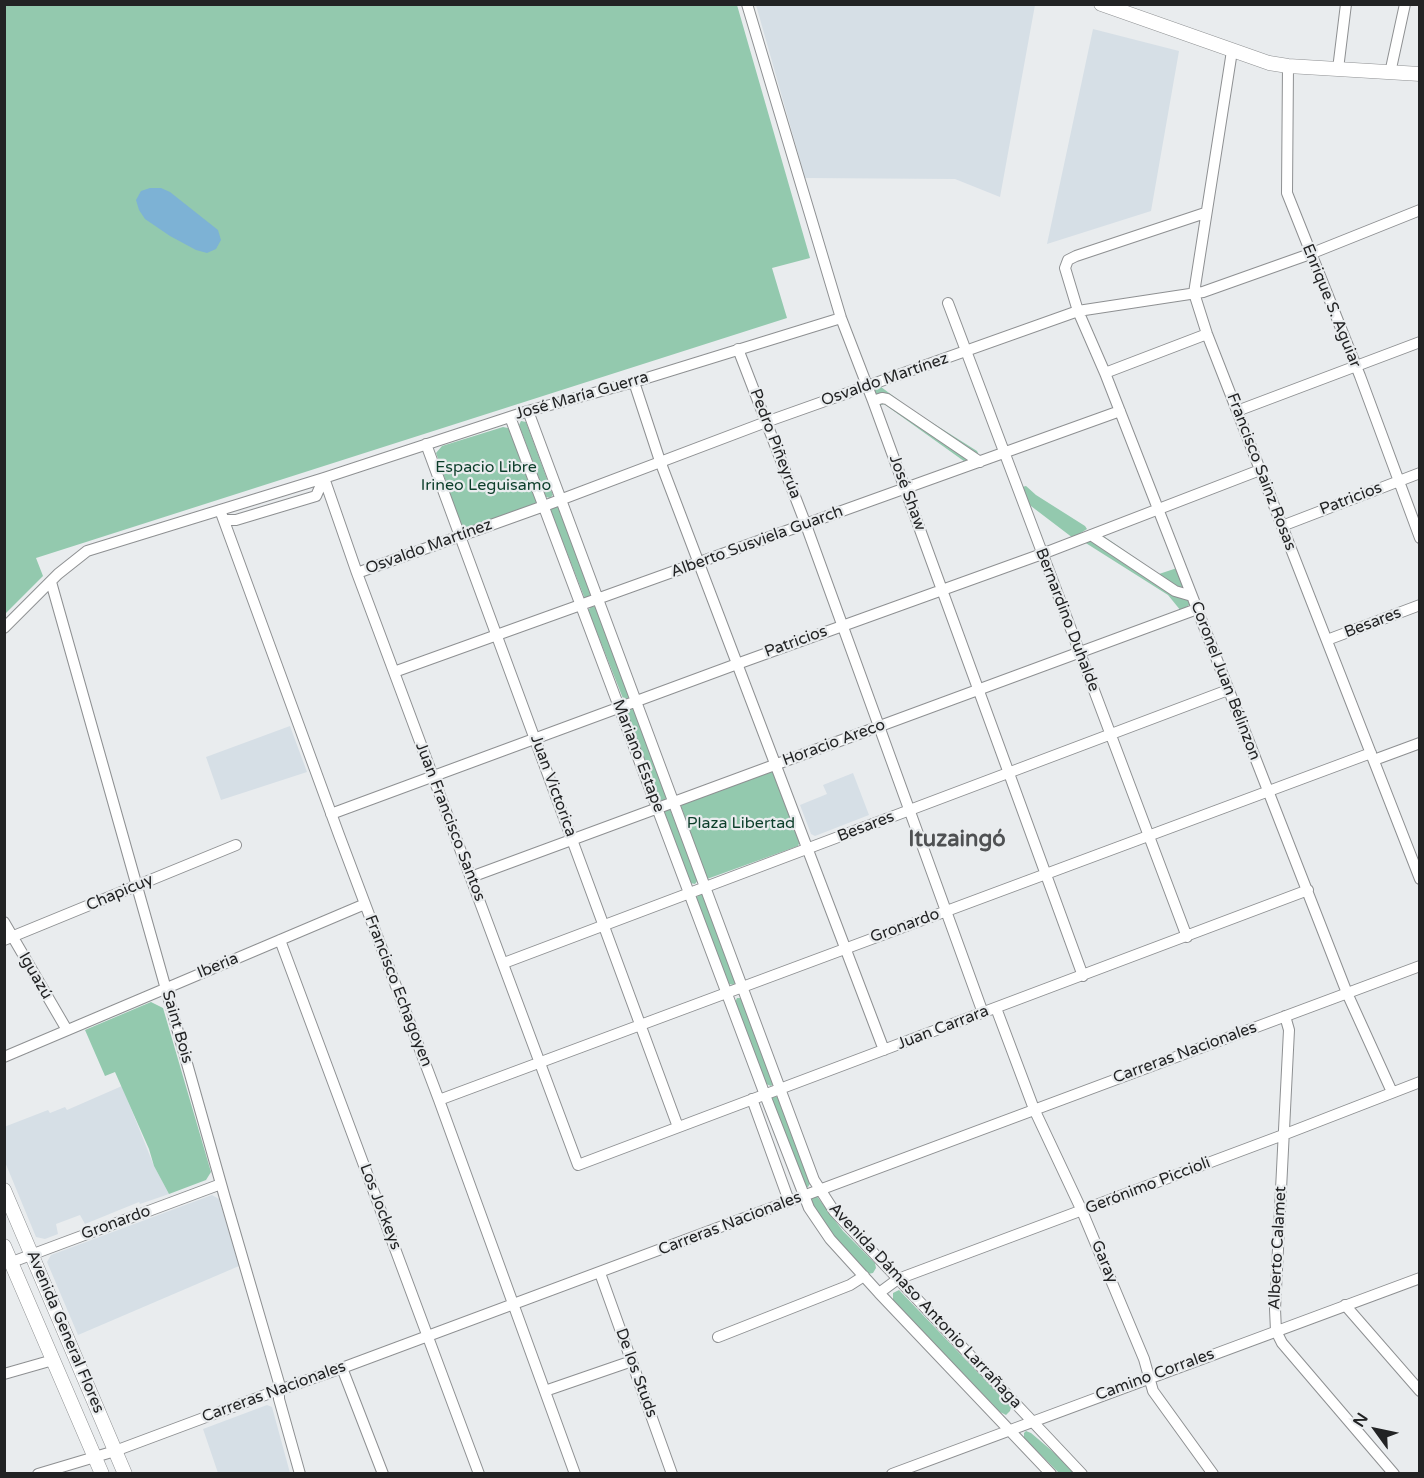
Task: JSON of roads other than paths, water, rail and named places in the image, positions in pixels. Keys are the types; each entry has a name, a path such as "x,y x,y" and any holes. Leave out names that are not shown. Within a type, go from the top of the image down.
{"main road":[{"path":"1108,6 1269,63 1419,74"},
{"name":"Avenida General Flores","path":"4,1190 31,1254 105,1454 102,1473"},
{"name":"Avenida General Flores","path":"4,1246 70,1400 105,1454 125,1473"},
{"path":"105,1454 116,1465 120,1473"}],"street":[{"name":"José Shaw","path":"747,4 841,318 906,489 1083,976"},
{"path":"1338,69 1346,4"},
{"path":"1390,72 1405,4"},
{"name":"Francisco Sainz Rosas","path":"1232,51 1194,293 1207,334 1419,879"},
{"name":"Enrique S. Aguiar","path":"1288,66 1287,193 1419,538"},
{"name":"Osvaldo Martínez","path":"357,573 544,506 766,422 1078,311 1203,292 1310,254 1419,210"},
{"name":"Coronel Juan Bélinzon","path":"1205,213 1076,256 1068,260 1065,268 1078,311 1120,411 1347,993 1392,1092"},
{"name":"Bernardino Duhalde","path":"948,303 1187,937"},
{"name":"José María Guerra","path":"4,628 87,551 222,515 324,478 528,411 634,382 841,318"},
{"path":"1105,373 1207,334"},
{"path":"1237,411 1419,342"},
{"name":"Pedro Piñeyrúa","path":"738,349 806,525 982,1013"},
{"path":"634,382 660,461 884,1050"},
{"path":"873,401 887,399 980,462"},
{"name":"Mariano Estape","path":"528,411 781,1089"},
{"name":"Alberto Susviela Guarch","path":"394,672 1120,411"},
{"name":"Mariano Estape","path":"510,417 765,1095"},
{"name":"Juan Victorica","path":"426,444 678,1127"},
{"name":"Patricios","path":"331,814 1042,554 1260,470"},
{"name":"Patricios","path":"1282,526 1419,473"},
{"name":"Juan Francisco Santos","path":"324,478 357,573 578,1165"},
{"name":"Francisco Echagoyen","path":"222,515 575,1473"},
{"path":"1091,535 1175,591 1192,596"},
{"name":"Saint Bois","path":"51,582 279,1383 279,1399 300,1473"},
{"name":"Besares","path":"1327,640 1419,605"},
{"name":"Horacio Areco","path":"471,877 1197,609"},
{"name":"Besares","path":"504,963 1228,690"},
{"name":"Gronardo","path":"439,1100 1268,792 1419,743"},
{"name":"Chapicuy","path":"9,939 236,845"},
{"name":"Juan Carrara","path":"578,1165 1308,890"},
{"name":"Iberia","path":"4,1057 365,904"},
{"name":"Iguazú","path":"4,922 9,939 67,1030"},
{"name":"Los Jockeys","path":"280,940 479,1473"},
{"name":"Carreras Nacionales","path":"38,1473 105,1454 342,1368 1419,966"},
{"name":"Garay","path":"996,1008 1034,1109 1082,1211 1144,1359 1153,1391 1213,1473"},
{"name":"Alberto Calamet","path":"1285,1016 1288,1030 1275,1309 1276,1331 1282,1343 1394,1473"},
{"name":"Gerónimo Piccioli","path":"879,1293 898,1279 1419,1082"},
{"name":"Avenida Dámaso Antonio Larrañaga","path":"781,1089 814,1180 834,1211 1082,1473"},
{"name":"Avenida Dámaso Antonio Larrañaga","path":"765,1095 803,1196 822,1228 879,1293 1051,1473"},
{"path":"752,1100 789,1201"},
{"name":"Gronardo","path":"12,1262 221,1184"},
{"name":"De los Studs","path":"600,1273 672,1473"},
{"path":"718,1337 850,1285 864,1276"},
{"name":"Camino Corrales","path":"892,1473 1419,1279"},
{"path":"1345,1305 1419,1391"},
{"path":"4,1374 53,1360"},
{"path":"545,1391 632,1361"},
{"path":"342,1368 382,1473"}],"water":[{"path":"161,188 170,192 218,230 221,240 216,249 207,253 196,250 145,219 136,200 141,191"}],"district":[{"name":"Ituzaingó","path":"957,840"}],"park label":[{"name":"Espacio Libre Irineo Leguisamo","path":"486,477"},
{"name":"Plaza Libertad","path":"741,824"}]}
